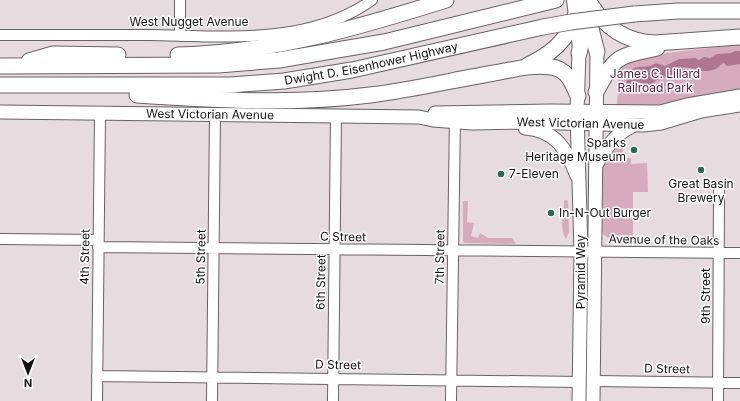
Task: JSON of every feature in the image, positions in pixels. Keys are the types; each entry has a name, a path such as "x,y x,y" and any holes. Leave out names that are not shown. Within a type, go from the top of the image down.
{"highway":[{"path":"6,66 53,54 185,55 262,48 308,40 336,33 446,0"},
{"name":"Dwight D. Eisenhower Highway","path":"6,66 218,65 279,60 384,42 556,0"},
{"path":"585,6 611,28 629,38 648,43 740,37"},
{"path":"585,6 597,52"},
{"path":"579,53 585,6"},
{"path":"522,68 551,52 564,39 585,6"},
{"name":"Dwight D. Eisenhower Highway","path":"0,85 230,85 284,81 352,70 571,22 634,14 678,11 740,11"},
{"path":"596,92 607,72 618,59 633,53 686,41"},
{"path":"59,86 104,92 238,100 298,101 356,97 397,92 522,68 547,66 560,69 568,75 578,96"}],"main road":[{"name":"Pyramid Way","path":"579,401 588,252 596,165 597,52"},
{"name":"Pyramid Way","path":"579,53 578,118 580,184 588,252 594,381 593,401"},
{"name":"West Victorian Avenue","path":"455,118 596,118 660,112 687,105 740,96"},
{"name":"West Victorian Avenue","path":"596,118 633,125 661,124 701,111 740,105"},
{"name":"West Victorian Avenue","path":"0,112 419,117 436,113 488,124 578,118"},
{"path":"488,124 532,128 548,135 566,152 580,184"},
{"path":"596,165 619,133 633,125"}],"street":[{"path":"180,0 180,36"},
{"name":"West Nugget Avenue","path":"0,35 256,36 298,31 340,18 372,0"},
{"name":"4th Street","path":"97,401 100,113"},
{"name":"5th Street","path":"212,401 215,114"},
{"name":"6th Street","path":"333,401 336,115"},
{"name":"7th Street","path":"451,401 455,118"},
{"name":"9th Street","path":"718,401 719,191"},
{"name":"C Street","path":"0,239 214,248 588,252"},
{"name":"Avenue of the Oaks","path":"588,252 740,253"},
{"name":"D Street","path":"97,376 452,379 580,382"},
{"name":"D Street","path":"594,381 740,383"}],"green space":[{"name":"James C. Lillard Railroad Park","path":"740,44 740,94 718,93 661,108 617,106 619,67 635,57"},
{"path":"612,145 623,145 623,158 631,158 631,164 647,163 648,192 633,192 633,240 610,240 602,233 603,167"},
{"path":"463,201 468,201 467,222 474,223 471,236 478,238 480,233 488,238 512,238 516,244 464,243"},
{"path":"564,201 568,201 569,232 566,239 562,226"}],"shaded area":[{"path":"740,51 740,64 727,66 724,63 716,69 709,71 684,67 676,75 661,77 649,86 639,82 637,84 638,87 626,83 628,75 634,68 656,63 665,66 679,59 695,58 699,60 704,57 710,58 717,54 731,53"}],"place":[{"name":"Sparks Heritage Museum","path":"634,150"},
{"name":"Great Basin Brewery","path":"701,170"},
{"name":"7-Eleven","path":"501,174"},
{"name":"In-N-Out Burger","path":"551,213"}]}
